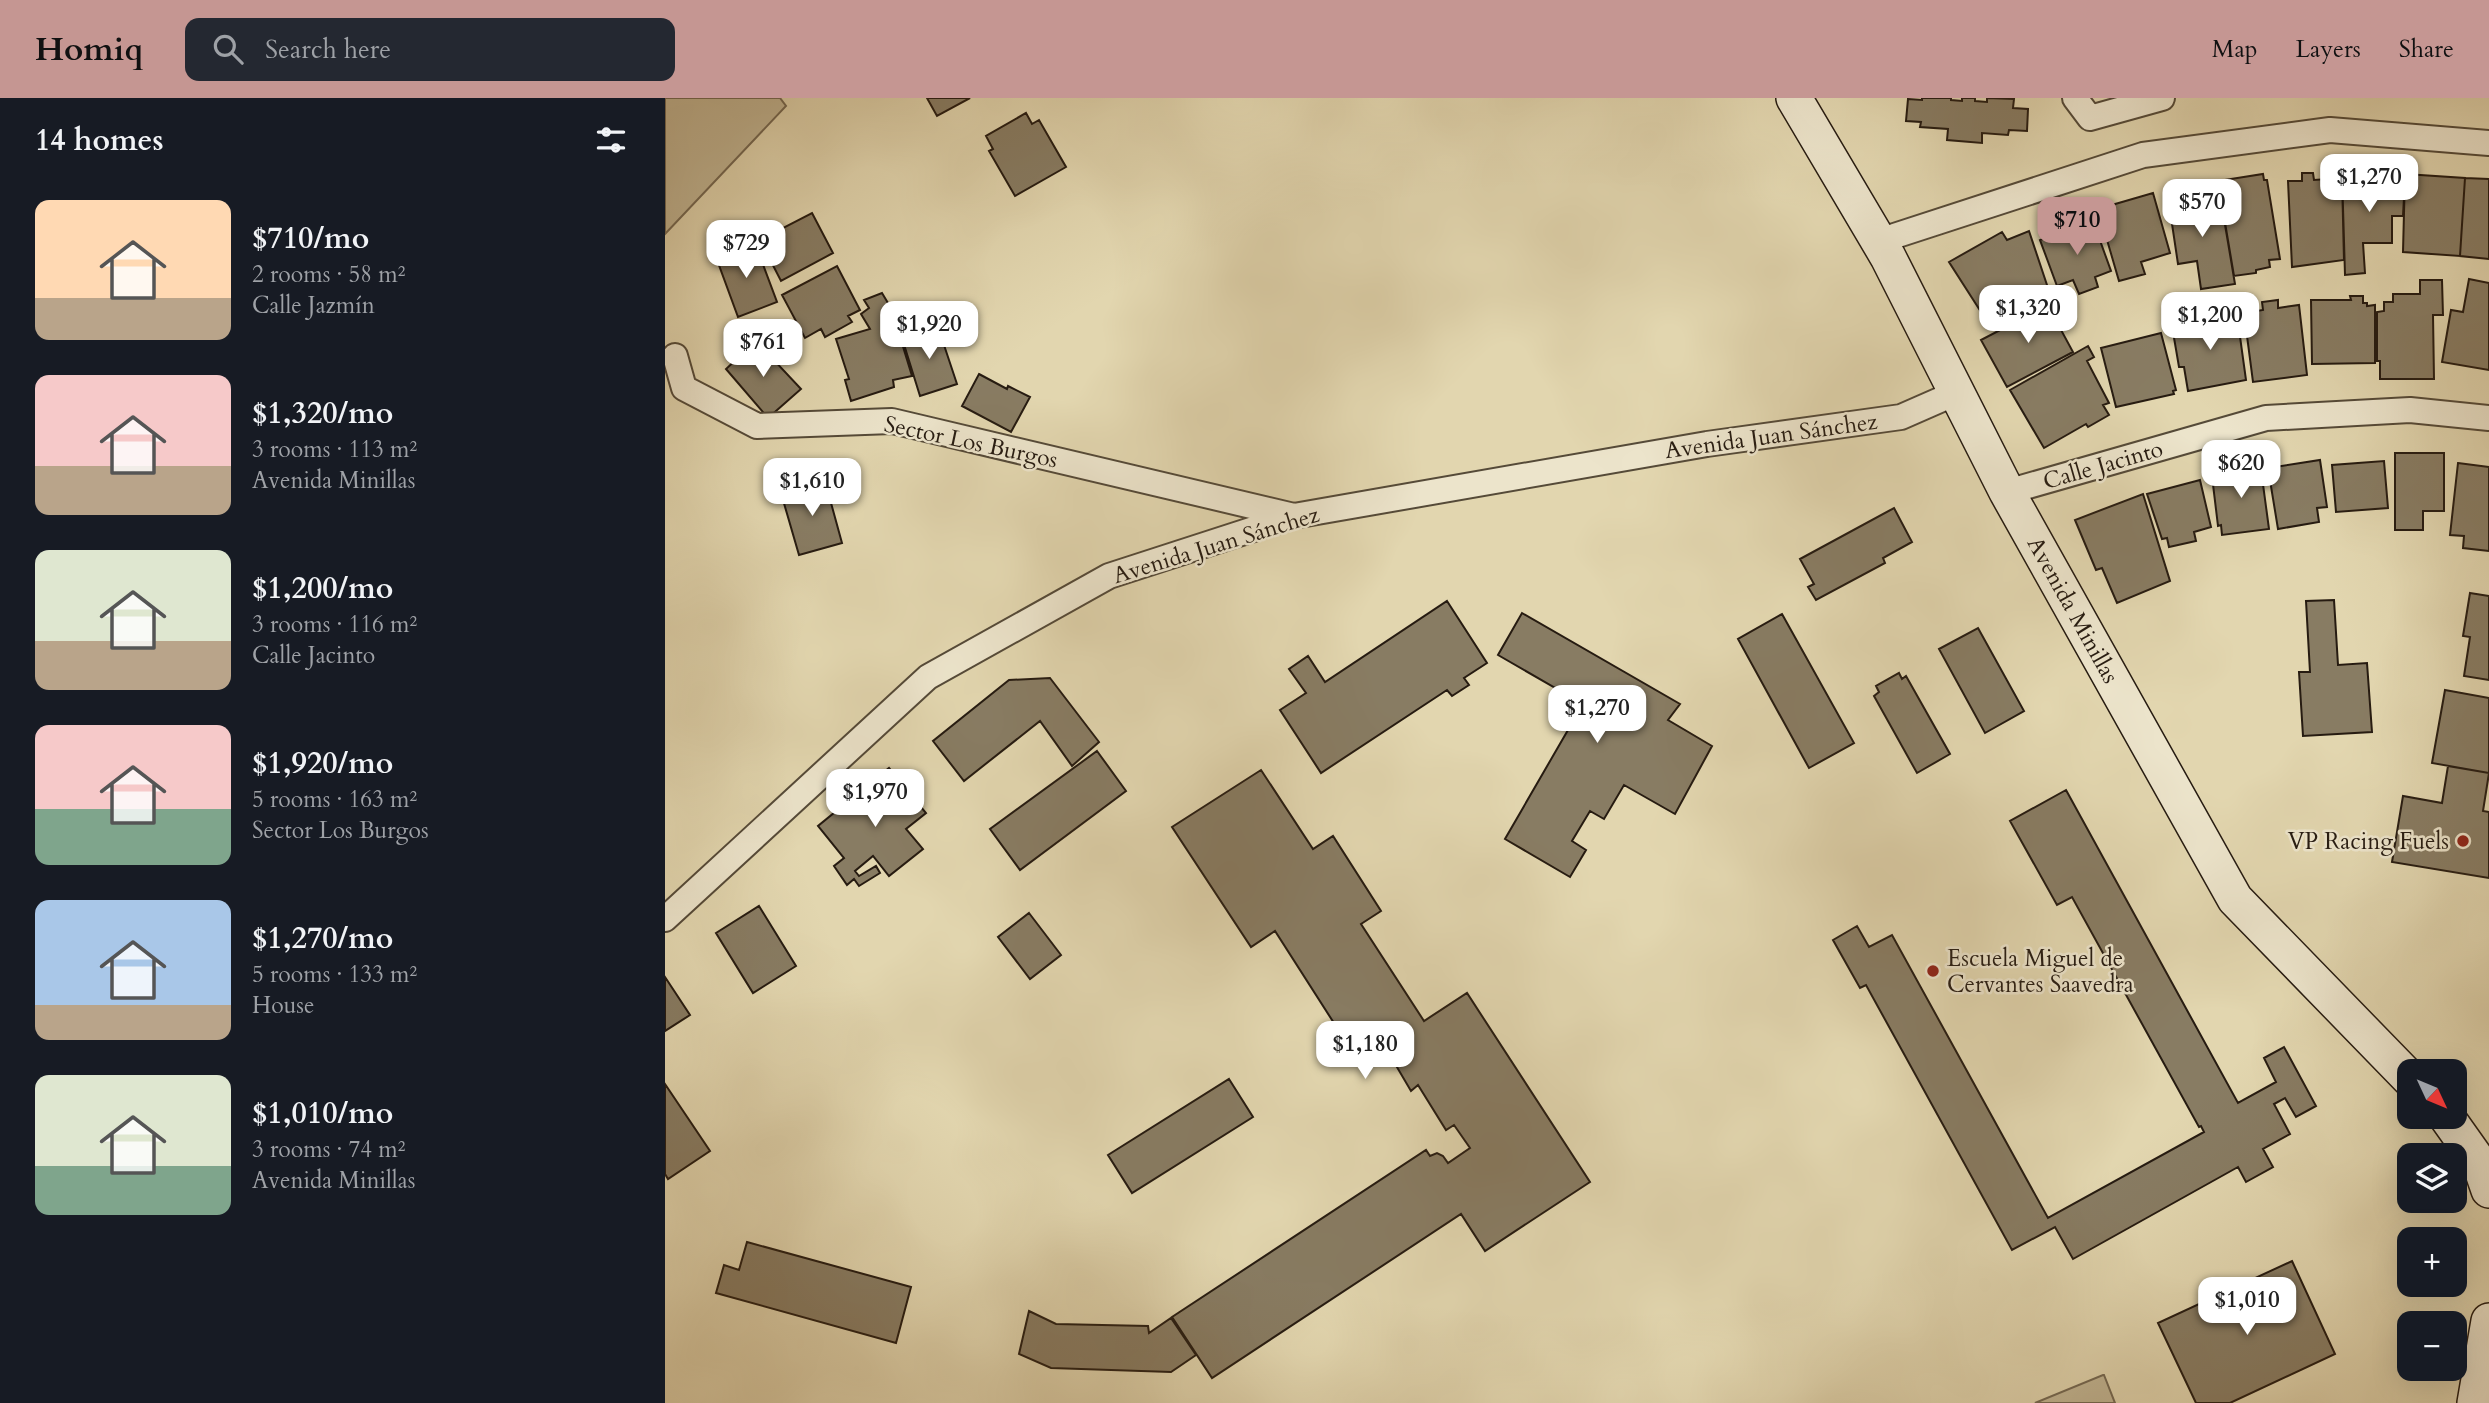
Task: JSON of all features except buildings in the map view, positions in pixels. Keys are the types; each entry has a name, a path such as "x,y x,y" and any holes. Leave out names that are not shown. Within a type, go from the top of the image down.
{"main road":[{"name":"Avenida Minillas","path":"1794,98 1879,241 2007,492 2235,900 2397,1066"},
{"path":"2455,1129 2480,1164 2489,1190"},
{"path":"2475,1403 2489,1321"}],"street":[{"path":"2075,98 2090,118 2162,98"},
{"path":"1879,241 2143,155 2330,130 2489,143"},
{"name":"Sector Los Burgos","path":"675,356 684,388 757,426 892,421 1294,516"},
{"name":"Avenida Juan Sánchez","path":"665,919 929,677 1109,576 1294,516 1706,444 1902,417 1958,392"},
{"name":"Calle Jacinto","path":"2007,492 2266,418 2410,410 2489,418"}],"shaded area":[{"path":"665,98 780,98 786,106 665,234"},
{"path":"2103,1375 2115,1403 2035,1403"}],"place":[{"name":"VP Racing Fuels","path":"2463,841"},
{"name":"Escuela Miguel de Cervantes Saavedra","path":"1933,971"}]}
